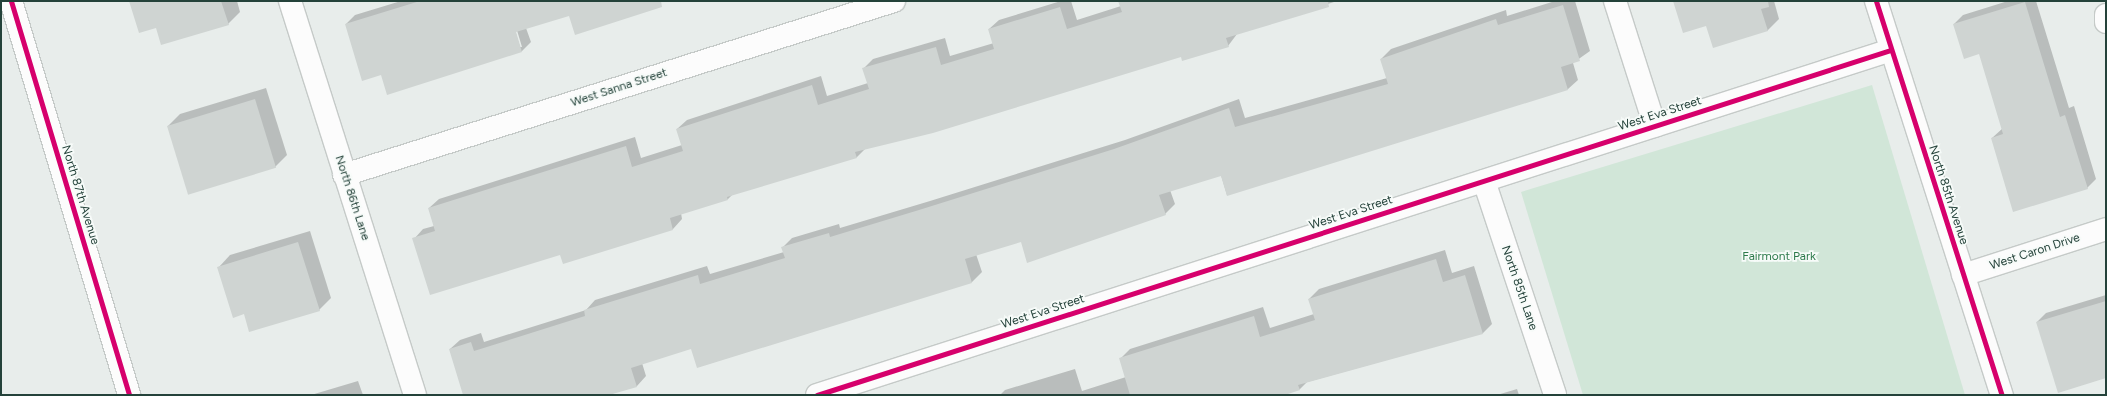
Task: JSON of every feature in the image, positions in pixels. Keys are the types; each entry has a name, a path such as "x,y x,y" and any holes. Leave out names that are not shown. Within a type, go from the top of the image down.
{"street":[{"name":"North 87th Avenue","path":"11,1 129,395"},
{"name":"North 86th Lane","path":"290,1 415,395"},
{"name":"West Sanna Street","path":"344,175 894,1"},
{"path":"1615,1 1655,126"},
{"name":"North 85th Avenue","path":"1876,1 2002,395"},
{"path":"2106,15 2106,22"},
{"name":"West Eva Street","path":"817,395 1891,50"},
{"name":"North 85th Lane","path":"1484,181 1555,395"},
{"name":"West Caron Drive","path":"1964,275 2106,229"}],"green space":[{"name":"Fairmont Park","path":"1872,85 1965,395 1583,395 1521,192"}],"building":[{"path":"129,1 221,1 229,25 161,45 156,28 139,33"},
{"path":"420,1 661,1 662,7 575,35 569,16 516,32 522,52 387,95 381,75 362,81 345,24"},
{"path":"1118,1 1328,1 1329,7 1226,38 1229,47 1182,61 1181,57 933,133 855,152 857,158 727,197 728,200 670,218 673,230 563,264 560,255 430,295 412,238 435,231 428,208 626,146 632,167 683,151 676,129 812,85 818,105 869,89 862,68 936,47 941,65 994,49 988,29 1060,7 1067,29 1122,12"},
{"path":"1673,1 1768,1 1769,7 1761,9 1768,31 1713,48 1706,26 1683,33"},
{"path":"2025,2 2060,117 2065,115 2088,189 2013,212 1991,138 2003,134 1979,54 1964,59 1953,24"},
{"path":"1563,5 1580,61 1561,67 1568,90 1227,196 1221,176 1159,195 1166,215 1027,263 1021,242 965,259 972,283 697,368 691,349 631,368 637,387 609,395 463,395 449,349 471,342 474,351 585,316 584,310 698,275 700,284 785,258 781,247 829,233 830,237 919,210 1114,149 1229,108 1235,127 1388,84 1380,59 1496,19 1498,25"},
{"path":"255,99 276,168 188,195 167,126"},
{"path":"298,242 320,311 249,332 244,314 233,318 217,267"},
{"path":"1436,259 1443,282 1465,275 1483,334 1298,385 1300,390 1285,395 1130,395 1119,358 1254,316 1260,337 1315,320 1308,299"},
{"path":"2106,301 2106,378 2058,393 2036,322"}],"cycle path":[{"path":"11,1 129,395"},
{"path":"1876,1 2002,395"},
{"path":"817,395 1891,50"}]}
